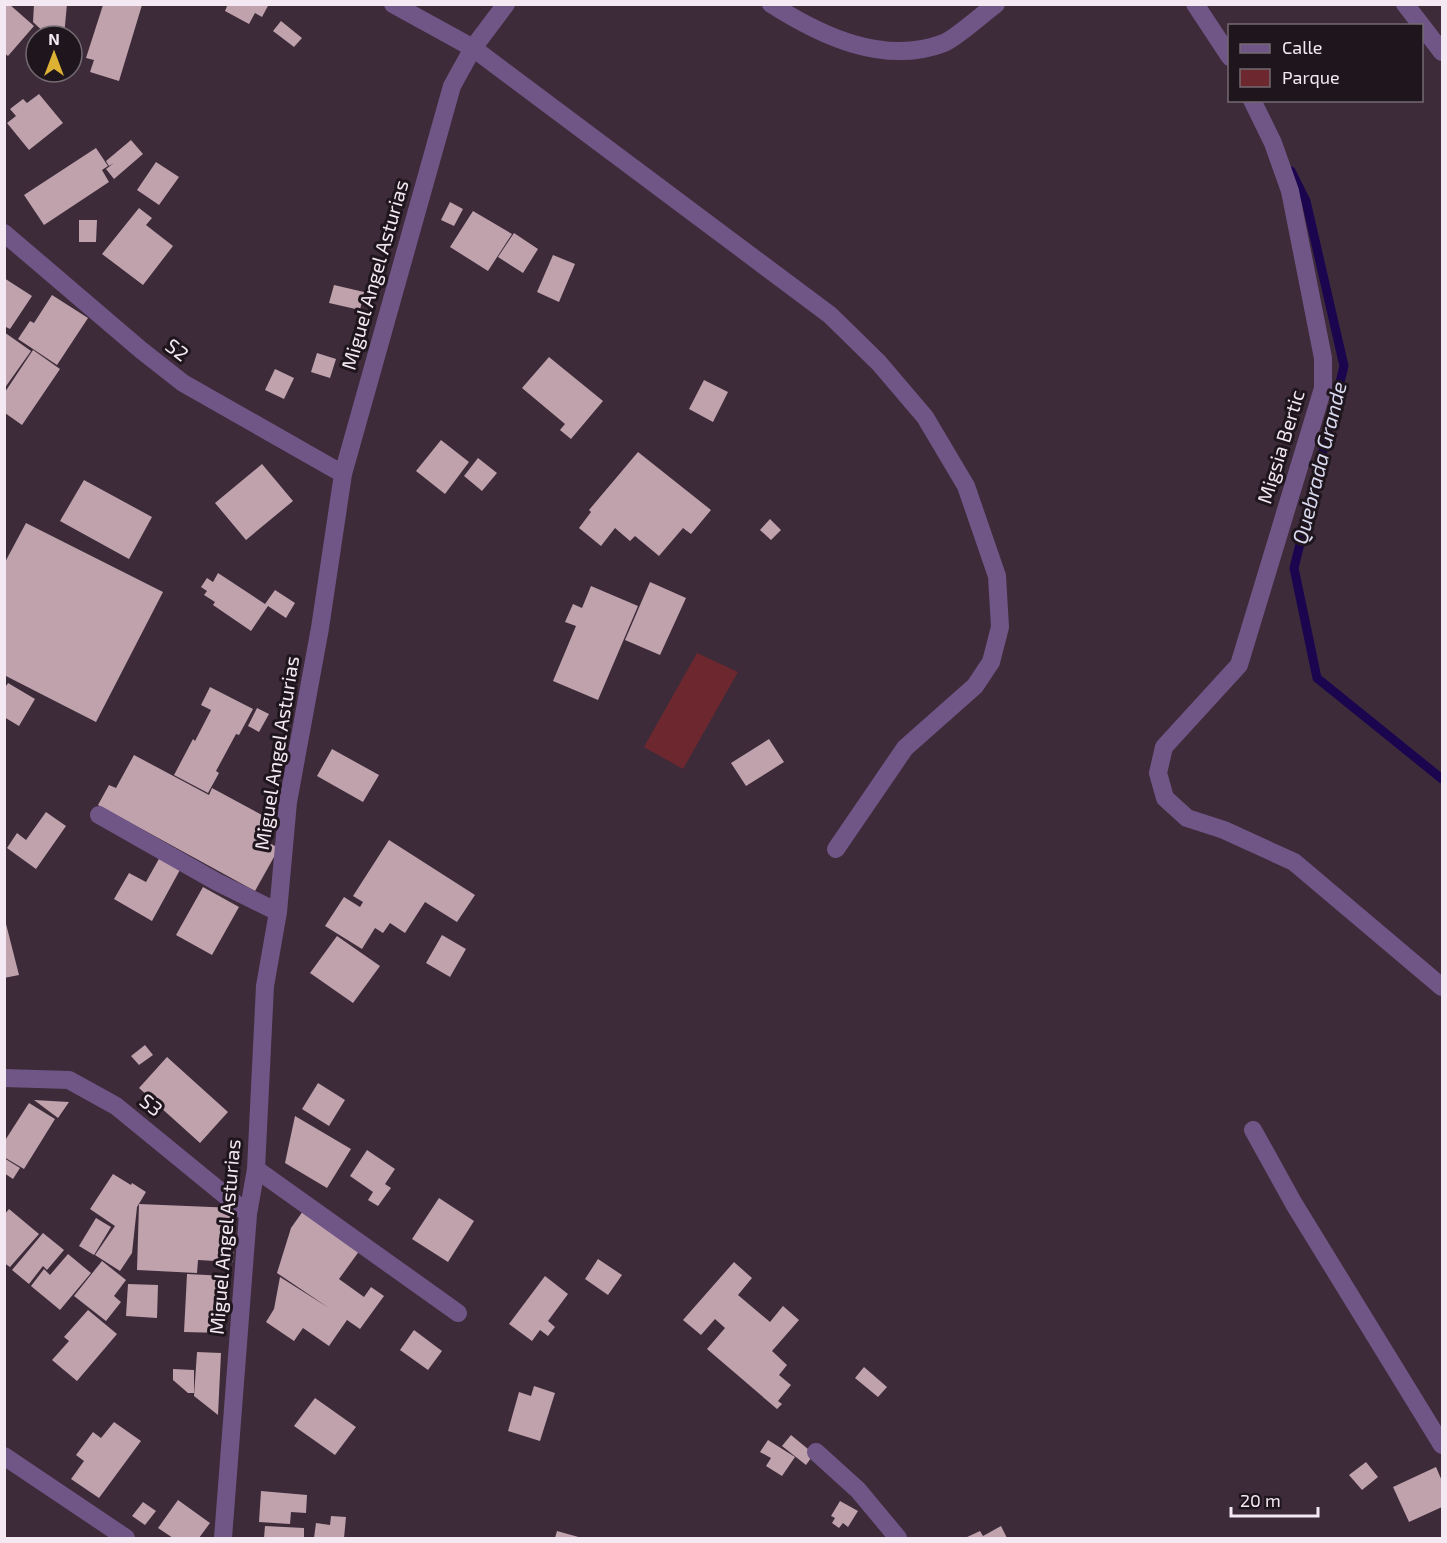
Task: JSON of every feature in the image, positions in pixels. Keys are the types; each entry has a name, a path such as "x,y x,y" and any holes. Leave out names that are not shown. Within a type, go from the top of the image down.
{"street":[{"path":"393,4 473,48 830,315 879,363 925,417 966,486 998,576 1000,627 991,662 975,686 905,748 836,849"},
{"name":"Miguel Angel Asturias","path":"223,1539 248,1214 256,1169 265,986 278,912 288,802 320,628 343,474 452,86 473,48 506,4"},
{"path":"771,4 791,18 849,44 902,52 945,42 996,4"},
{"path":"1195,4 1228,54"},
{"path":"1405,4 1421,24"},
{"path":"1423,27 1443,52"},
{"name":"Migsia Bertic","path":"1253,102 1273,143 1290,190 1323,358 1323,388 1239,664 1164,747 1158,773 1165,798 1187,818 1224,830 1294,862 1443,987"},
{"name":"S2","path":"4,233 183,383 343,474"},
{"path":"99,815 217,882 278,912"},
{"name":"S3","path":"4,1078 69,1080 116,1106 248,1214"},
{"path":"1253,1130 1294,1204 1443,1445"},
{"path":"256,1169 458,1313"},
{"path":"816,1452 858,1490 897,1539"},
{"path":"4,1456 126,1539"}],"green space":[{"path":"697,653 738,672 683,769 644,747"}],"building":[{"path":"4,4 9,4 32,24 24,24 24,38 8,56 4,53"},
{"path":"34,4 67,4 65,24 35,24 33,22"},
{"path":"228,4 269,4 262,17 255,13 249,24 225,11"},
{"path":"103,5 142,5 119,81 90,72 94,60 86,58"},
{"path":"281,21 302,38 294,47 273,31"},
{"path":"39,94 63,123 29,150 7,123 16,116 10,109 23,99 27,103"},
{"path":"131,140 143,154 114,179 106,169 114,163 109,166 106,161"},
{"path":"96,148 108,166 102,170 109,182 44,225 24,195"},
{"path":"156,162 179,177 159,205 137,190"},
{"path":"450,202 463,209 454,226 441,220"},
{"path":"139,208 152,218 146,225 173,246 143,285 102,254"},
{"path":"473,211 512,234 488,271 450,247"},
{"path":"79,220 97,220 96,242 79,242"},
{"path":"514,233 538,249 523,273 498,257"},
{"path":"553,255 575,264 559,302 537,292"},
{"path":"4,278 32,296 10,329 4,326"},
{"path":"334,285 364,292 360,310 329,303"},
{"path":"52,295 88,318 57,365 18,339 30,321 34,323"},
{"path":"4,332 31,351 4,389"},
{"path":"33,350 60,369 22,425 5,413 5,392"},
{"path":"317,353 336,359 330,378 311,372"},
{"path":"549,357 603,401 571,439 560,430 565,424 522,388"},
{"path":"275,369 294,378 284,399 265,390"},
{"path":"704,380 728,392 713,422 689,409"},
{"path":"441,440 469,462 445,494 416,471"},
{"path":"638,452 711,510 691,534 683,528 659,556 635,536 630,541 615,528 601,546 579,528 591,512 589,510"},
{"path":"478,458 497,473 482,491 464,476"},
{"path":"262,464 293,501 246,540 215,503"},
{"path":"84,480 152,517 129,559 60,521"},
{"path":"770,519 781,530 771,540 760,530"},
{"path":"26,523 163,592 96,722 4,675 4,564"},
{"path":"218,573 265,604 275,590 295,603 286,618 268,606 251,631 213,605 215,602 204,595 207,591 201,587 207,578 213,582"},
{"path":"650,582 686,598 660,655 625,640"},
{"path":"591,586 638,606 598,700 553,681 576,626 565,622 573,604 582,608"},
{"path":"8,683 35,699 19,726 4,717 4,689"},
{"path":"210,687 253,709 216,771 219,773 208,793 174,775 211,710 201,705"},
{"path":"257,708 269,714 259,732 248,726"},
{"path":"769,739 784,762 746,786 731,763"},
{"path":"332,749 379,775 363,802 317,776"},
{"path":"134,755 209,795 212,788 275,822 265,841 279,848 255,891 98,805 109,785 116,788"},
{"path":"46,812 66,826 36,869 7,848 17,833 26,840"},
{"path":"389,840 475,895 457,922 425,902 405,933 390,923 383,933 375,928 362,949 325,926 344,897 360,907 363,902 353,896"},
{"path":"160,857 181,868 152,921 114,899 129,873 146,882"},
{"path":"203,887 239,907 212,955 176,935"},
{"path":"4,916 19,975 4,978"},
{"path":"442,935 466,949 450,977 426,963"},
{"path":"337,936 380,966 353,1003 310,973"},
{"path":"145,1045 153,1055 139,1065 131,1056"},
{"path":"167,1057 228,1112 200,1143 139,1088"},
{"path":"318,1083 345,1100 329,1126 302,1109"},
{"path":"34,1100 69,1102 58,1118"},
{"path":"29,1103 55,1119 24,1169 4,1157 4,1142"},
{"path":"295,1116 351,1149 327,1188 285,1163"},
{"path":"367,1150 395,1169 385,1184 391,1188 378,1206 368,1200 373,1192 350,1176"},
{"path":"4,1158 20,1168 13,1179 4,1173"},
{"path":"113,1174 146,1192 137,1207 132,1253 120,1271 95,1255 115,1226 90,1209"},
{"path":"439,1198 474,1221 448,1262 412,1239"},
{"path":"139,1204 235,1208 233,1262 198,1260 197,1273 137,1270"},
{"path":"9,1209 39,1234 10,1267 4,1263 4,1215"},
{"path":"303,1211 360,1250 339,1279 364,1297 371,1287 384,1296 360,1329 347,1320 329,1346 303,1328 294,1341 266,1322 274,1309 280,1277 329,1308 277,1273 291,1228"},
{"path":"96,1218 111,1227 94,1255 79,1246"},
{"path":"43,1233 64,1250 47,1270 43,1266 29,1284 12,1270"},
{"path":"68,1254 91,1273 60,1310 31,1286 44,1269 50,1275"},
{"path":"598,1259 622,1275 608,1295 585,1279"},
{"path":"102,1261 126,1280 114,1296 121,1302 106,1321 74,1296"},
{"path":"734,1262 752,1278 738,1295 770,1322 783,1306 799,1320 772,1351 787,1365 779,1375 791,1385 778,1401 782,1404 777,1409 707,1349 725,1328 715,1319 701,1335 683,1320"},
{"path":"187,1274 226,1276 223,1333 184,1332"},
{"path":"545,1276 568,1294 548,1321 555,1327 548,1336 540,1330 532,1341 509,1324"},
{"path":"128,1284 158,1285 157,1318 126,1316"},
{"path":"88,1310 117,1334 77,1381 52,1360 69,1341 64,1337"},
{"path":"414,1330 442,1351 428,1370 400,1350"},
{"path":"197,1352 221,1353 218,1415 194,1396"},
{"path":"864,1367 887,1387 878,1397 855,1378"},
{"path":"173,1369 194,1370 194,1393 188,1393 173,1380"},
{"path":"534,1386 555,1393 540,1441 508,1431 519,1392 531,1396"},
{"path":"315,1398 356,1427 335,1455 294,1426"},
{"path":"114,1422 141,1441 99,1498 71,1479 84,1461 76,1455 93,1432 101,1438"},
{"path":"791,1435 814,1454 806,1465 782,1446"},
{"path":"768,1440 795,1457 782,1476 766,1466 771,1458 760,1452"},
{"path":"1366,1462 1378,1477 1362,1490 1349,1475"},
{"path":"1436,1467 1442,1481 1442,1507 1409,1522 1393,1487"},
{"path":"261,1491 307,1495 306,1513 291,1512 290,1524 259,1522"},
{"path":"178,1500 210,1523 199,1538 173,1538 158,1528"},
{"path":"840,1501 858,1511 848,1527 843,1523 839,1528 832,1523 835,1518 831,1516"},
{"path":"143,1502 156,1511 145,1525 132,1516"},
{"path":"331,1516 346,1517 344,1538 314,1538 316,1523 330,1525"},
{"path":"265,1526 304,1528 304,1538 264,1538"},
{"path":"1001,1526 1007,1538 965,1538 980,1531 983,1536"},
{"path":"557,1531 582,1538 555,1538"}],"waterway":[{"name":"Quebrada Grande","path":"1291,171 1306,201 1344,366 1294,568 1317,678 1442,779"}]}
